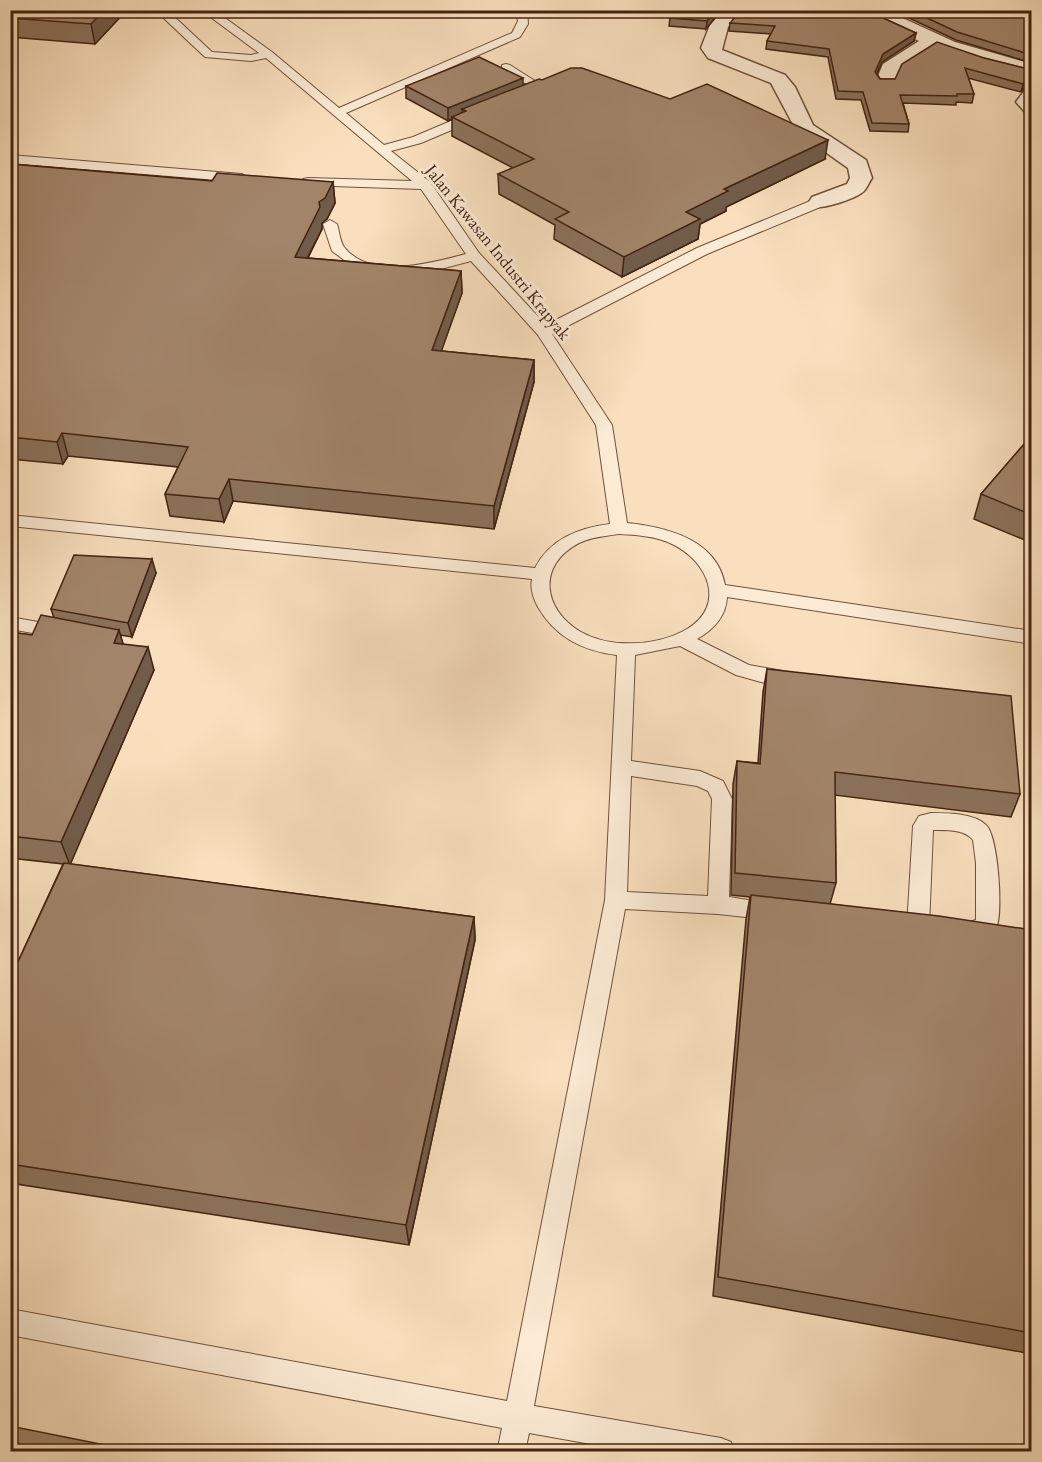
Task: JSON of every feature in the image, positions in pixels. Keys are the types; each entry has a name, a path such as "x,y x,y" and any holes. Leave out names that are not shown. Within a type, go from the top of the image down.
{"street":[{"path":"735,10 719,25 711,48 715,54 778,79 804,128 858,165 861,178 855,188 820,202"},
{"path":"870,10 931,41 1032,70"},
{"path":"886,81 890,68 931,41"},
{"path":"1032,93 1026,102 1032,108"}],"lane":[{"path":"160,10 209,55 251,58 268,54"},
{"name":"Jalan Kawasan Industri Krapyak","path":"206,10 268,54 425,185 474,256 544,332 604,425 619,528"},
{"path":"337,112 516,35 524,25 524,15 521,10"},
{"path":"506,67 535,90 555,83"},
{"path":"383,149 417,140 489,110"},
{"path":"10,159 258,179"},
{"path":"291,182 425,185"},
{"path":"544,332 702,251 820,202"},
{"path":"330,224 337,248 360,265 386,270 418,271 474,256"},
{"path":"10,520 540,574"},
{"path":"619,528 648,530 676,538 698,552 713,570 720,590 716,609 703,627 683,640 656,648 626,650 595,645 568,632 549,615 539,595 540,574 550,556 568,542 592,532 619,528"},
{"path":"720,590 1032,638"},
{"path":"10,622 79,636"},
{"path":"683,640 743,670 761,675 808,681"},
{"path":"511,1452 616,900 626,650"},
{"path":"621,767 677,774 700,779 716,786 722,799 718,905"},
{"path":"894,925 935,929 980,930 987,924 986,863 980,831 973,826 934,821 926,822 923,826 935,929"},
{"path":"616,900 718,905 788,913"},
{"path":"10,1323 517,1417 721,1452"}],"building":[{"path":"10,10 104,10 91,24 10,18"},
{"path":"676,10 715,10 707,21 670,18"},
{"path":"741,10 871,10 916,33 883,54 875,72 880,79 895,79 902,64 937,42 984,58 1032,70 1032,79 1026,80 1023,84 965,68 974,94 900,95 909,124 872,123 863,92 838,91 829,49 767,41 775,26 730,23"},
{"path":"910,10 1032,10 1032,55 957,32"},
{"path":"479,57 523,78 448,108 406,86"},
{"path":"571,68 582,68 670,99 707,84 828,140 724,189 728,191 686,212 700,219 624,257 555,219 569,212 498,174 534,159 452,117 466,111 462,109"},
{"path":"10,164 212,181 217,173 333,182 325,198 319,202 320,207 295,257 461,271 432,350 534,360 494,506 229,479 219,499 165,494 188,447 62,433 57,442 10,437 10,377 16,369 10,369"},
{"path":"1032,435 1032,515 981,494"},
{"path":"74,555 152,559 128,623 51,609"},
{"path":"41,615 119,630 114,643 148,647 61,842 10,836 10,632 32,635"},
{"path":"767,669 1011,696 1020,794 835,772 836,883 735,873 737,761 760,764"},
{"path":"64,863 474,917 406,1225 10,1164 10,979"},
{"path":"751,895 939,916 1032,930 1032,1333 718,1277"},
{"path":"10,1426 140,1452 10,1452"}]}
